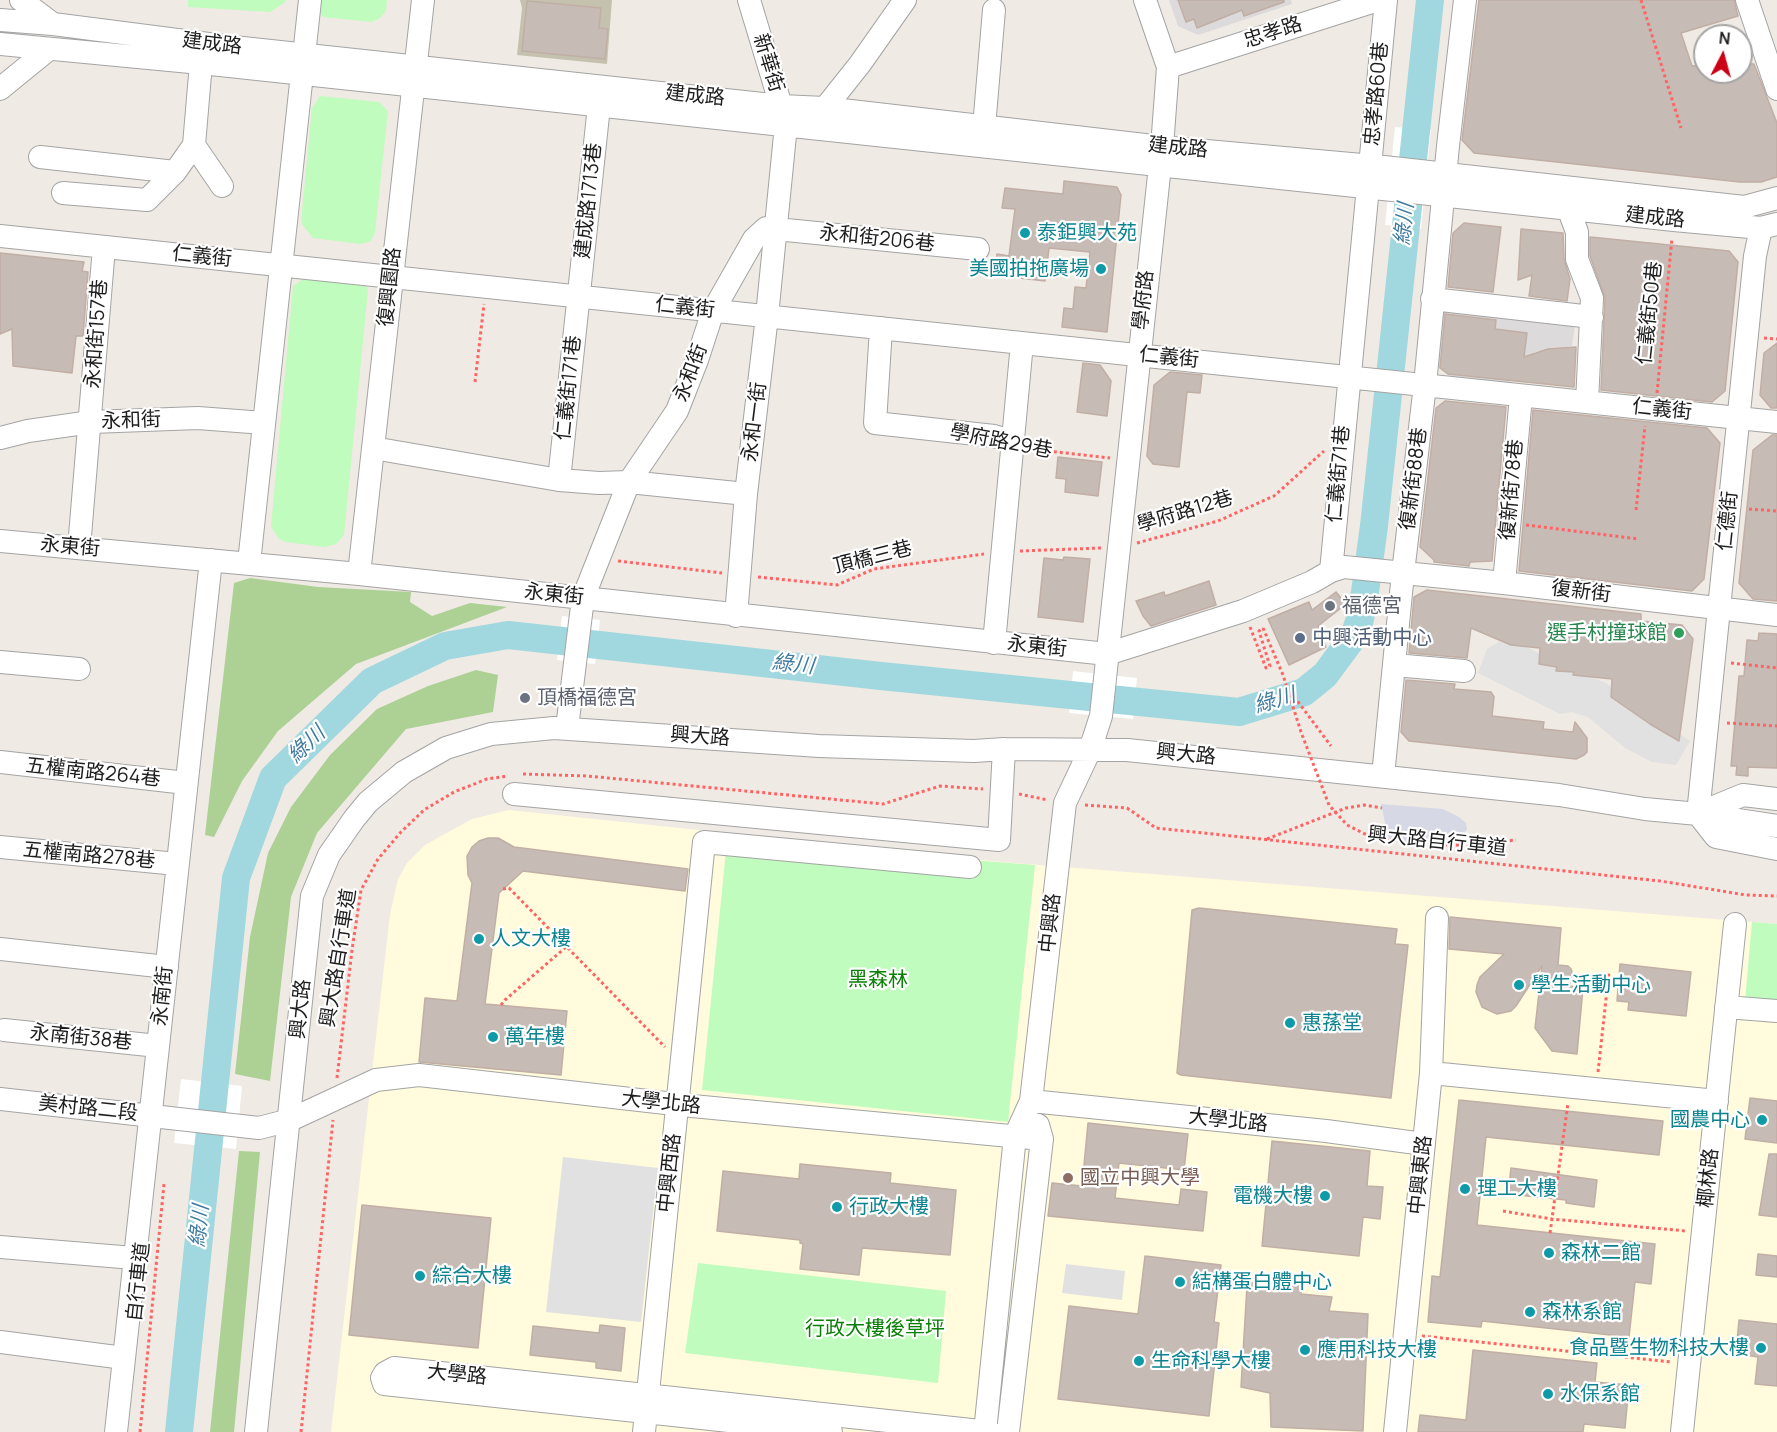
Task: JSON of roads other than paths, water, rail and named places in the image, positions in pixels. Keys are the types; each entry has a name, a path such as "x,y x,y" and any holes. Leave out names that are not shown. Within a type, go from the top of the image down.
{"street":[{"path":"21,0 53,24"},
{"path":"249,563 310,0"},
{"name":"復興園路","path":"359,574 423,0"},
{"name":"新華街","path":"749,0 784,116"},
{"path":"825,108 860,64 905,0"},
{"name":"學府路","path":"1090,750 1101,716 1161,156 1168,67 1145,0"},
{"name":"忠孝路","path":"1168,67 1378,0"},
{"name":"忠孝路60巷","path":"1360,379 1380,178 1386,0"},
{"path":"1435,183 1465,0"},
{"path":"1747,0 1777,89"},
{"path":"984,127 994,9"},
{"name":"建成路","path":"0,20 53,24 302,65 1380,178 1744,207 1777,198"},
{"name":"建成路","path":"0,44 201,63 302,65"},
{"path":"0,89 49,49"},
{"path":"63,193 147,200 175,172 194,145 201,63"},
{"name":"建成路","path":"413,76 599,106 784,116 825,108 984,127 1161,156"},
{"name":"建成路1713巷","path":"579,296 599,106"},
{"path":"777,229 784,116"},
{"path":"194,145 222,186"},
{"path":"40,157 175,172"},
{"name":"建成路","path":"1435,183 1568,208 1674,220 1773,225"},
{"name":"復新街88巷","path":"1383,776 1394,665 1394,572 1414,384 1432,299 1435,183"},
{"path":"1568,208 1577,232 1577,259 1592,298 1587,402"},
{"name":"仁德街","path":"1698,814 1755,256 1773,225"},
{"name":"永和街","path":"567,728 582,608 629,482 677,411 698,360 713,310 754,238 766,228 777,229"},
{"name":"永和街206巷","path":"777,229 978,249"},
{"name":"永和一街","path":"736,616 746,494 777,229"},
{"name":"仁義街","path":"0,236 1777,422"},
{"name":"永和街157巷","path":"79,548 104,247"},
{"name":"仁義街171巷","path":"559,480 579,296"},
{"path":"1432,299 1592,317"},
{"name":"學府路29巷","path":"881,328 874,423 994,436 1014,442"},
{"path":"994,643 1023,343"},
{"name":"仁義街71巷","path":"1340,569 1343,434 1360,379"},
{"name":"復新街78巷","path":"1504,583 1521,396"},
{"name":"永和街","path":"0,438 28,431 91,422 198,418 264,423"},
{"path":"373,448 559,480 599,483 629,482 746,494"},
{"name":"永東街","path":"0,541 359,574 582,608 736,616 994,643 1106,664"},
{"name":"永南街","path":"116,1432 211,561"},
{"path":"1106,664 1244,611 1340,569"},
{"name":"復新街","path":"1340,569 1504,583 1777,615"},
{"path":"0,662 79,669"},
{"path":"1394,665 1464,671"},
{"name":"興大路","path":"256,1432 312,896 329,855 354,819 386,786 424,759 446,748 491,734 567,728 819,746 974,751 1004,749 1127,750 1559,795 1777,826"},
{"path":"514,794 999,840 1004,749"},
{"name":"中興路","path":"985,1432 1015,1136 1031,1101 1065,803 1090,750"},
{"name":"五權南路264巷","path":"0,762 186,783"},
{"name":"興大路","path":"1698,814 1743,795 1777,799"},
{"path":"1698,814 1716,837 1777,849"},
{"path":"711,843 970,867"},
{"name":"中興西路","path":"685,1105 681,1063 711,843"},
{"name":"中興西路","path":"654,1414 711,843"},
{"name":"五權南路278巷","path":"0,848 177,864"},
{"name":"中興東路","path":"1395,1432 1431,1073 1437,918"},
{"name":"椰林路","path":"1682,1432 1735,924"},
{"path":"0,950 167,967"},
{"path":"1726,1007 1777,1011"},
{"name":"永南街38巷","path":"4,1030 158,1046"},
{"path":"1431,1073 1717,1101"},
{"name":"大學北路","path":"290,1120 376,1080 419,1076 685,1105 1042,1139"},
{"name":"美村路二段","path":"0,1099 259,1128 290,1120"},
{"name":"中興路","path":"1008,1432 1042,1139 1031,1101"},
{"name":"大學北路","path":"1031,1101 1326,1131 1424,1144"},
{"path":"0,1247 134,1258"},
{"path":"0,1342 124,1358"},
{"name":"大學路","path":"831,1432 654,1414 384,1384 382,1378 385,1373 394,1368 654,1414 990,1432"}],"waterway":[{"name":"綠川","path":"179,1432 236,878 273,778 372,681 445,646 508,635 1239,712 1304,692 1325,675 1354,636 1365,592 1430,0"}],"place":[{"name":"泰鉅興大苑","path":"1025,233"},
{"name":"美國拍拖廣場","path":"1101,269"},
{"name":"福德宮","path":"1330,606"},
{"name":"選手村撞球館","path":"1679,633"},
{"name":"中興活動中心","path":"1300,638"},
{"name":"頂橋福德宮","path":"525,698"},
{"name":"人文大樓","path":"479,939"},
{"name":"學生活動中心","path":"1519,985"},
{"name":"惠蓀堂","path":"1290,1023"},
{"name":"萬年樓","path":"493,1037"},
{"name":"國農中心","path":"1762,1120"},
{"name":"國立中興大學","path":"1068,1178"},
{"name":"理工大樓","path":"1465,1189"},
{"name":"電機大樓","path":"1325,1196"},
{"name":"行政大樓","path":"837,1207"},
{"name":"森林二館","path":"1549,1253"},
{"name":"綜合大樓","path":"420,1276"},
{"name":"結構蛋白體中心","path":"1180,1282"},
{"name":"森林系館","path":"1530,1312"},
{"name":"食品暨生物科技大樓","path":"1761,1348"},
{"name":"應用科技大樓","path":"1305,1350"},
{"name":"生命科學大樓","path":"1139,1361"},
{"name":"水保系館","path":"1548,1394"}],"park label":[{"name":"黑森林","path":"878,980"},
{"name":"行政大樓後草坪","path":"875,1329"}]}
